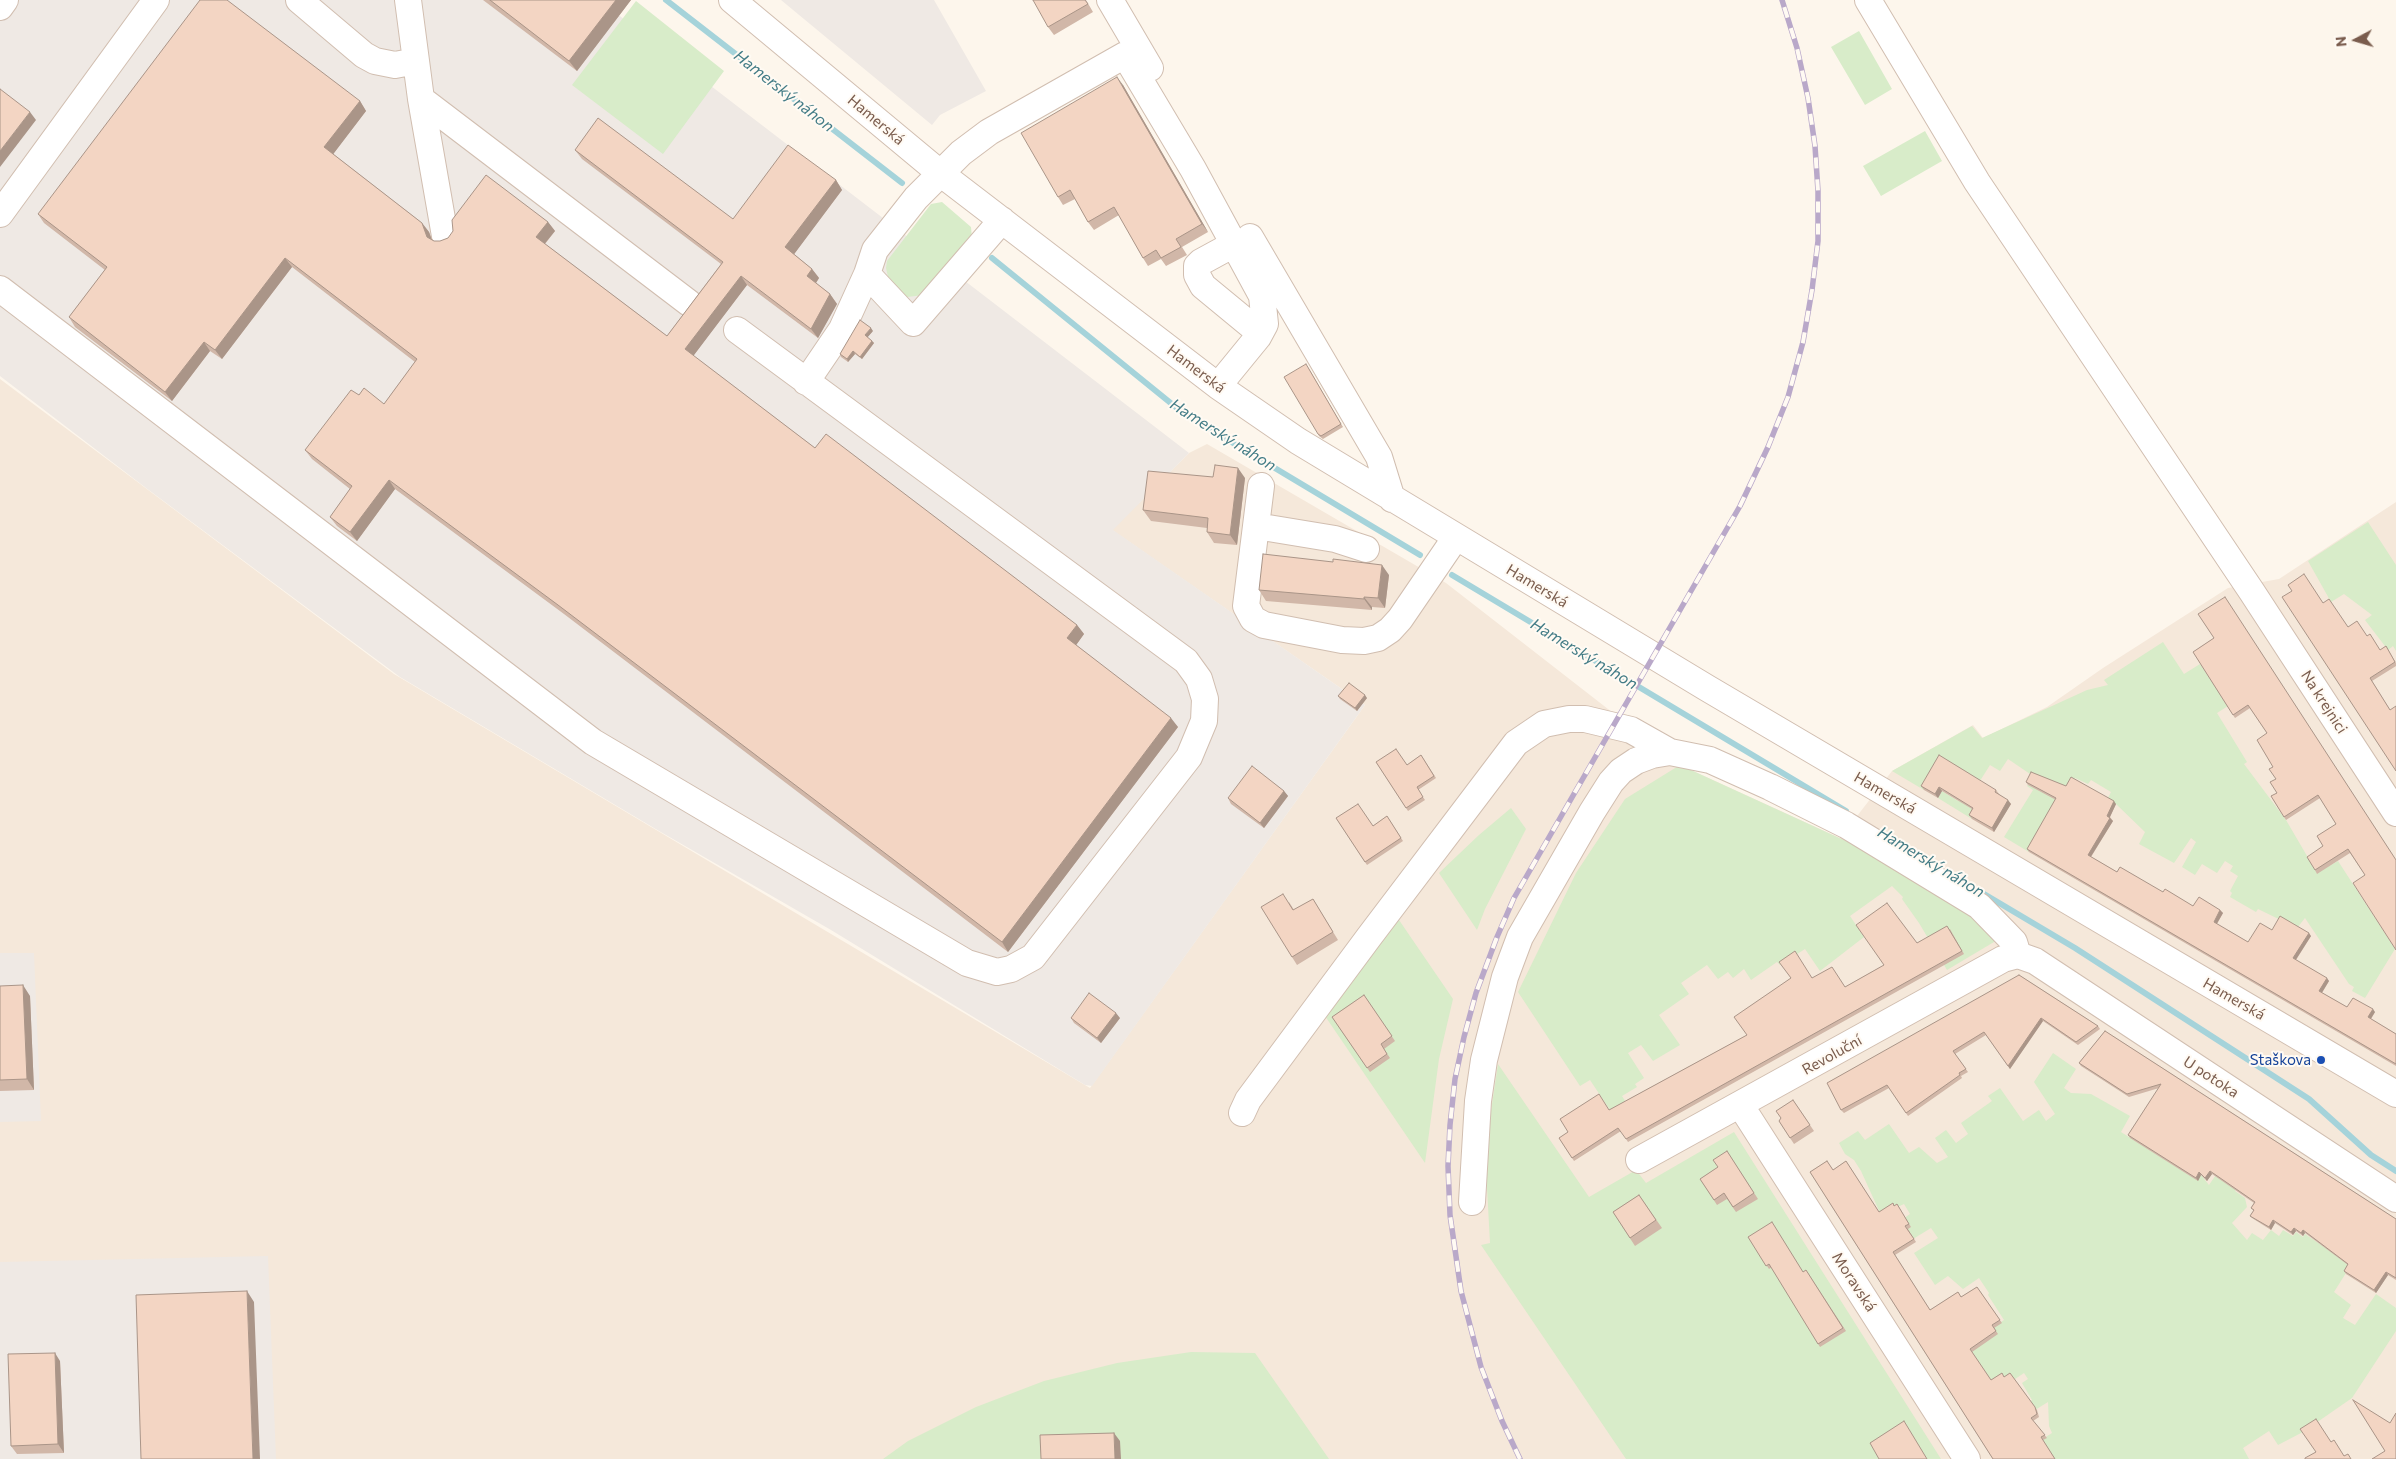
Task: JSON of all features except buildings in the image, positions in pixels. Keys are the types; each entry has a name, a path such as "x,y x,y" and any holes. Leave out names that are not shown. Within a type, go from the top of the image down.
{"street":[{"path":"0,7 5,0"},
{"path":"0,214 156,0"},
{"path":"299,0 364,55 375,61 395,64 416,61"},
{"path":"408,0 421,99 445,236"},
{"name":"Hamerská","path":"732,0 940,173 1218,386 1298,441 1699,684 2396,1094"},
{"path":"1110,0 1379,457 1392,499"},
{"name":"Na krejnici","path":"1868,0 1977,182 2252,592 2396,813"},
{"path":"806,382 842,329 875,250 916,198 940,173 980,137 1125,54 1262,296 1265,324 1218,386"},
{"path":"421,99 689,303"},
{"path":"866,274 916,326 952,293 1002,220"},
{"path":"1234,244 1201,262 1197,266 1197,275 1202,286 1260,333"},
{"path":"0,289 593,742 967,963 997,972 1011,969 1033,957 1189,757 1204,721 1205,699 1199,679 1186,661 737,330"},
{"path":"1261,486 1246,606 1253,619 1264,625 1357,642 1371,640 1390,630 1415,598 1456,536"},
{"path":"1256,526 1335,539 1366,549"},
{"path":"1242,1113 1248,1100 1516,743 1535,729 1549,723 1569,719 1585,720 1631,730 1670,752 1710,760 1762,783 1846,825 1979,906 1995,920 2014,942 2022,955"},
{"path":"1472,1202 1478,1101 1484,1060 1497,1003 1520,937 1611,782 1621,771 1636,761 1652,755 1670,752"},
{"name":"Revoluční","path":"1640,1160 2003,959 2022,955"},
{"name":"U potoka","path":"2022,955 2396,1199"},
{"name":"Moravská","path":"1740,1106 1967,1459"}],"shaded area":[{"path":"0,0 599,0 1189,453 1113,530 1365,705 1092,1086 1085,1085 831,930 659,831 400,677 146,488 0,376"},
{"path":"781,0 934,0 986,91 940,115 932,125"},
{"path":"0,379 394,674 1090,1088 1365,705 1112,530 1189,453 1207,444 1446,583 1680,765 1840,838 1892,771 1973,725 1983,738 2047,707 2103,668 2228,588 2279,579 2396,502 2396,1459 0,1459"},
{"path":"0,953 34,953 41,1121 0,1122"},
{"path":"268,1256 276,1459 0,1459 0,1262"}],"green space":[{"path":"636,1 724,71 663,154 572,85"},
{"path":"1859,31 1892,89 1865,105 1831,47"},
{"path":"1925,131 1942,161 1881,196 1863,166"},
{"path":"942,202 971,227 972,238 924,295 907,297 899,293 889,281 886,268 887,261 931,204"},
{"path":"2368,522 2396,565 2396,651 2393,646 2388,650 2365,620 2372,615 2344,594 2331,602 2308,561"},
{"path":"2163,642 2184,674 2200,664 2228,706 2217,713 2247,762 2244,764 2286,820 2317,873 2338,861 2395,949 2365,998 2352,991 2354,987 2349,984 2305,918 2297,928 2258,909 2256,912 2230,897 2232,893 2230,891 2238,876 2230,871 2233,866 2225,861 2217,873 2202,864 2195,875 2182,867 2196,842 2191,838 2174,863 2139,844 2145,832 2116,804 2107,800 2111,792 2091,780 2088,784 2075,778 2029,852 2004,837 2033,790 2027,786 2033,776 2008,759 2000,771 1990,765 1978,784 1988,791 1972,819 1938,798 1942,791 1958,801 1941,760 1924,790 1892,771 1972,726 1982,738 2087,690 2108,685 2104,680"},
{"path":"1680,765 1894,863 1978,920 1999,939 1947,970 1919,923 1902,899 1903,897 1892,886 1850,916 1864,937 1820,971 1805,949 1780,965 1777,962 1751,980 1744,969 1733,978 1728,972 1718,979 1707,965 1681,983 1689,994 1659,1015 1680,1045 1653,1061 1641,1045 1628,1053 1644,1078 1635,1084 1637,1087 1622,1096 1629,1107 1614,1116 1590,1080 1580,1086 1518,992 1576,873 1625,799"},
{"path":"1511,808 1526,829 1485,909 1477,930 1439,873"},
{"path":"1399,920 1453,999 1439,1059 1425,1163 1325,1016"},
{"path":"2053,1053 2076,1069 2064,1088 2071,1093 2091,1094 2130,1116 2121,1132 2197,1180 2201,1175 2209,1185 2222,1166 2239,1185 2235,1191 2245,1198 2247,1207 2232,1223 2247,1240 2252,1233 2263,1240 2271,1230 2279,1236 2283,1230 2293,1236 2296,1232 2303,1237 2305,1234 2351,1265 2334,1292 2351,1305 2343,1318 2355,1325 2376,1294 2396,1308 2396,1331 2352,1398 2303,1432 2278,1445 2269,1431 2243,1448 2249,1459 2055,1459 2030,1447 2052,1433 2049,1426 2048,1402 2035,1410 2030,1402 2032,1400 2022,1383 2028,1379 2024,1373 2015,1379 2006,1380 2004,1376 1993,1383 1971,1350 1992,1328 2004,1320 1988,1295 1989,1293 1979,1278 1963,1289 1948,1276 1935,1285 1914,1253 1938,1238 1931,1228 1913,1239 1900,1221 1910,1214 1904,1204 1881,1215 1861,1171 1854,1160 1845,1154 1839,1143 1858,1131 1865,1140 1889,1124 1909,1153 1919,1147 1937,1163 1948,1157 1935,1138 1946,1130 1956,1143 1968,1134 1961,1123 1992,1101 1988,1096 2000,1088 2023,1121 2039,1110 2046,1121 2055,1114 2034,1082"},
{"path":"1498,1064 1589,1197 1636,1170 1646,1183 1734,1132 1941,1459 1626,1459 1481,1245 1490,1243 1485,1151"},
{"path":"1191,1352 1255,1353 1329,1459 883,1459 908,1441 976,1407 1044,1381 1117,1363"}],"waterway":[{"name":"Hamerský náhon","path":"666,0 902,183"},
{"name":"Hamerský náhon","path":"992,258 1183,413 1420,555"},
{"name":"Hamerský náhon","path":"1452,575 1846,811"},
{"name":"Hamerský náhon","path":"1979,891 2075,948 2309,1099 2371,1155 2396,1171"}],"railway":[{"path":"1520,1459 1502,1421 1481,1367 1461,1291 1450,1215 1448,1166 1455,1079 1476,993 1514,898 1740,506 1768,447 1788,397 1803,342 1812,290 1818,241 1818,191 1815,146 1808,98 1797,48 1782,0"}],"place":[{"name":"Staškova","path":"2321,1060"}]}
